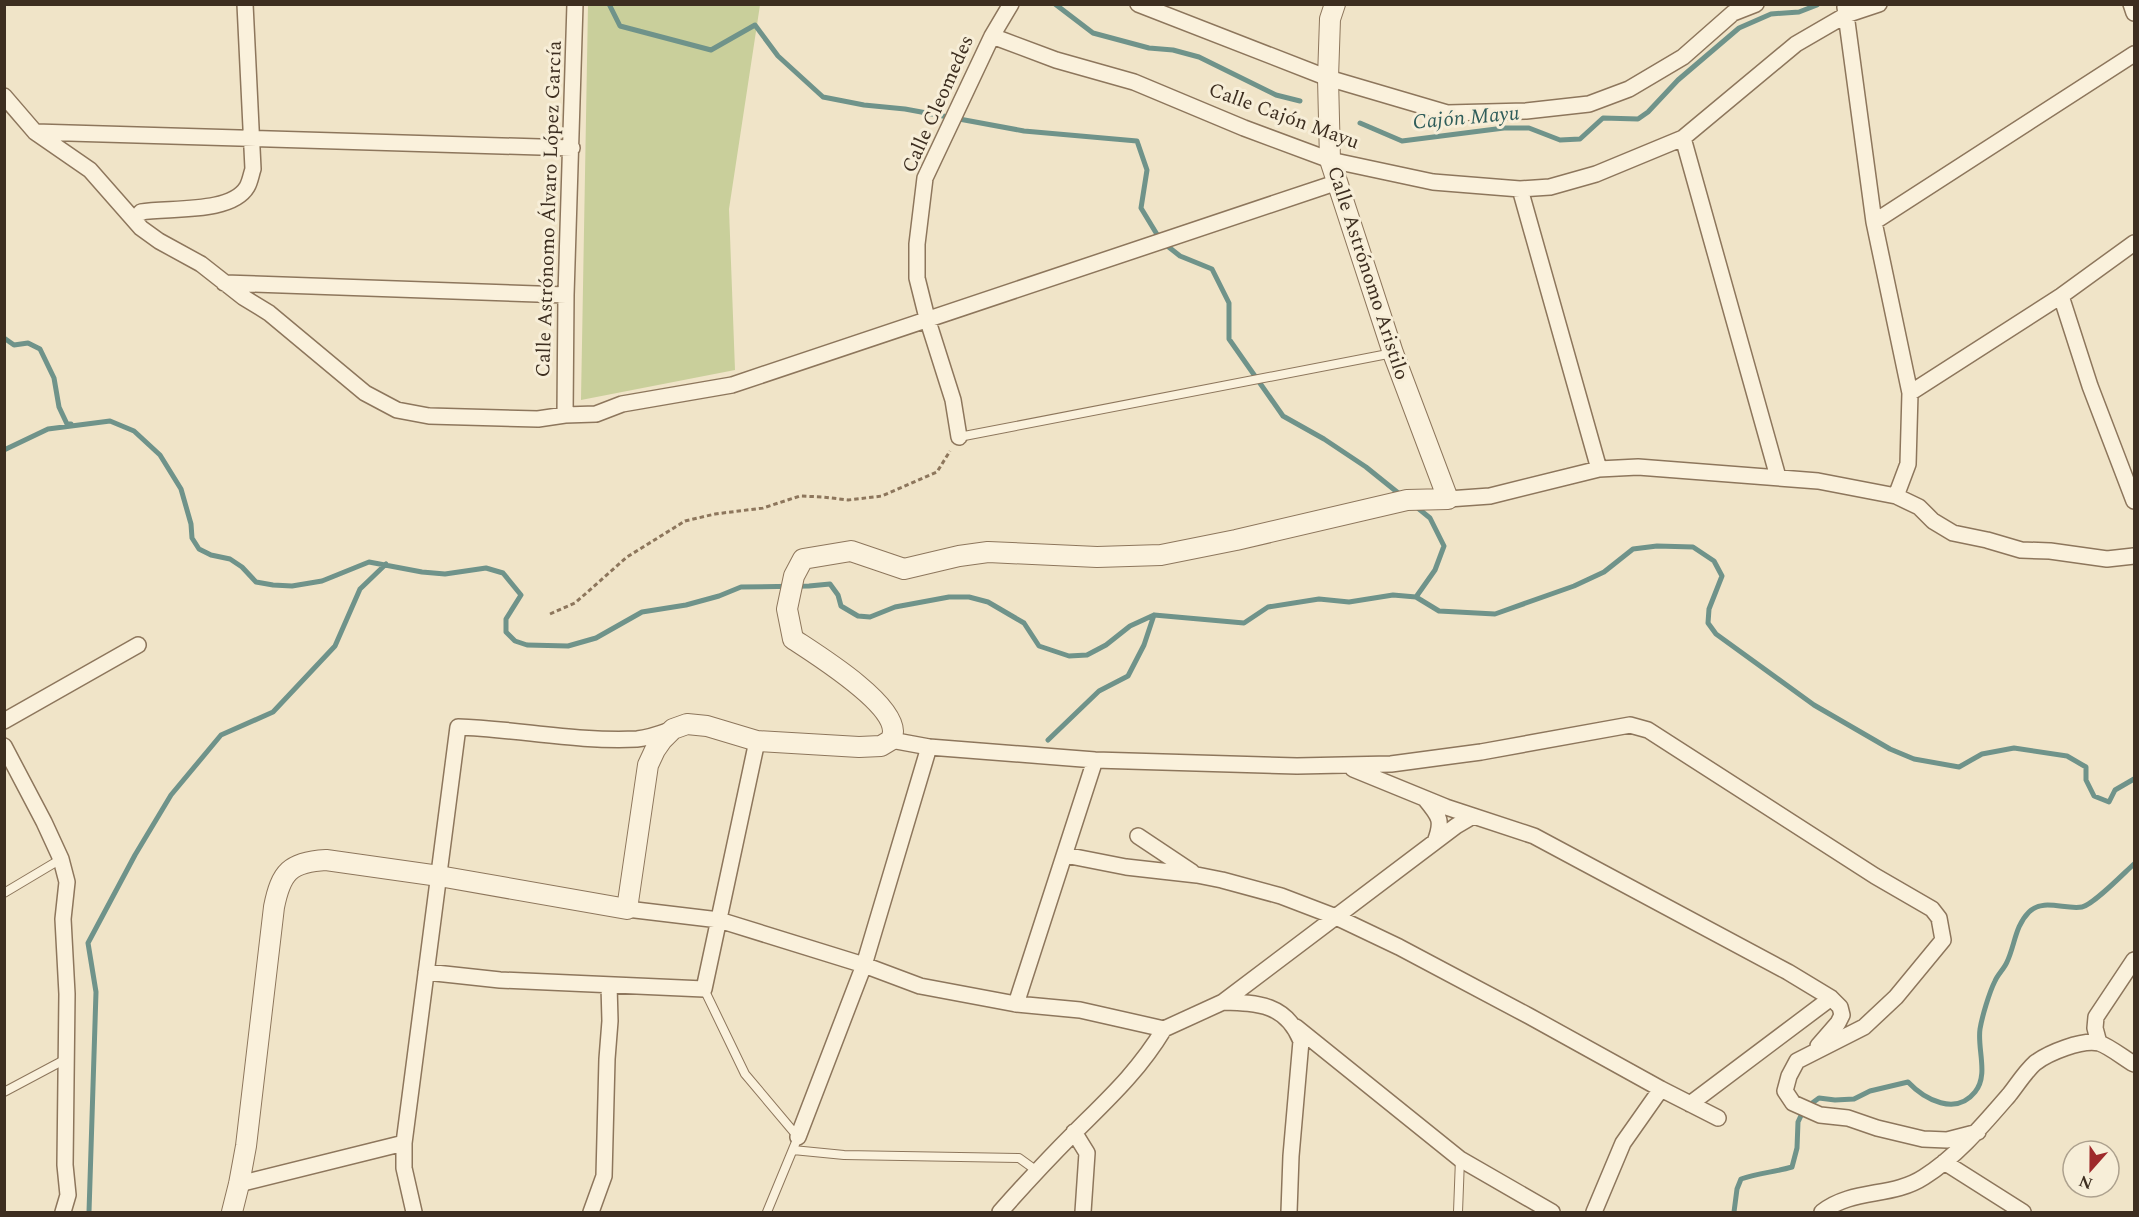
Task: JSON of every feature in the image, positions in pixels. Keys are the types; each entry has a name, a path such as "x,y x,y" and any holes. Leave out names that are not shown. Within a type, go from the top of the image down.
{"street":[{"path":"135,220 141,212 212,207 234,199 247,188 253,169 245,4"},
{"name":"Calle Astrónomo Álvaro López García","path":"565,415 566,295 575,4"},
{"name":"Calle Cleomedes","path":"959,437 953,400 917,278 917,244 925,178 992,36 1011,4"},
{"path":"1138,4 1328,78 1447,113 1526,111 1589,104 1629,89 1683,57 1733,13 1756,4"},
{"name":"Calle Astrónomo Aristilo","path":"1335,4 1330,19 1328,78 1330,160 1393,353 1448,500"},
{"name":"Calle Cajón Mayu","path":"992,36 1056,60 1134,82 1244,128 1330,160 1433,182 1520,189 1550,187 1596,174 1683,138 1796,44 1845,10 1879,4"},
{"path":"2131,4 2134,13"},
{"path":"1845,10 1875,222 1910,393 1908,464 1896,496"},
{"path":"1875,222 2134,54"},
{"path":"4,96 35,132 90,170 141,228 159,241 201,264 269,313 366,393 397,410 429,416 538,419 596,414 622,404 732,385 1338,182"},
{"path":"35,132 572,148"},
{"path":"1683,138 1778,477"},
{"path":"1520,189 1599,469"},
{"path":"1910,393 2061,296 2134,243"},
{"path":"225,283 566,295"},
{"path":"2061,296 2090,386 2134,501"},
{"path":"891,740 893,730 888,718 874,700 837,668 793,639 787,609 794,576 803,559 851,551 904,569 988,552 1088,557 1161,555 1407,500 1448,500 1490,496 1599,469 1638,467 1818,481 1896,496 1919,507 1933,521 1953,533 2020,550 2050,551 2106,559 2134,556"},
{"path":"4,721 138,645"},
{"path":"414,1212 404,1168 404,1143 458,727 491,728 576,738 640,739 687,724 707,726 757,741 859,747 881,746 891,740 929,747 1095,760 1228,766 1391,764 1481,752 1630,725 1648,730 1664,739 1875,876 1932,909 1939,918 1943,940 1896,997 1864,1027 1797,1061 1785,1090 1793,1103 1820,1115 1848,1118 1877,1128 1923,1139 1947,1140 1978,1132"},
{"path":"627,909 648,765 655,750 673,729"},
{"path":"426,972 500,980 704,989 757,741"},
{"path":"4,746 44,822 61,860 67,882 63,919 67,994 65,1165 68,1195 63,1212"},
{"path":"795,1144 864,965 929,747"},
{"path":"1016,1004 1095,760"},
{"path":"1342,765 1473,816 1534,836 1725,937 1831,998 1840,1007 1842,1015 1838,1023 1812,1052"},
{"path":"1425,798 1438,815 1441,826 1435,842"},
{"path":"1000,1212 1074,1132 1127,1081 1164,1029 1223,1002 1456,826 1473,816"},
{"path":"1138,836 1197,875"},
{"path":"1065,855 1126,867 1197,875 1281,896 1336,917 1399,947 1718,1118"},
{"path":"232,1212 239,1184 274,907 283,877 294,866 309,861 326,860 439,876 627,909 719,920 864,965 920,986 1016,1004 1080,1010 1164,1029"},
{"path":"2099,1043 2095,1028 2096,1017 2134,960"},
{"path":"591,1212 604,1176 610,1021 609,985"},
{"path":"1690,1104 1831,998"},
{"path":"1223,1002 1263,1005 1284,1014 1296,1027 1460,1159 1552,1212"},
{"path":"1289,1212 1291,1156 1301,1041 1296,1027"},
{"path":"1822,1212 1834,1203 1852,1196 1904,1187 1923,1178 1978,1132 2035,1064 2058,1049 2099,1043 2134,1064"},
{"path":"1594,1212 1623,1143 1661,1089"},
{"path":"1074,1132 1087,1154 1083,1212"},
{"path":"239,1184 404,1143"},
{"path":"1944,1162 2024,1212"}],"lane":[{"path":"959,437 1393,353"},
{"path":"4,894 61,860"},
{"path":"704,989 745,1074 795,1144 844,1155 1019,1158 1037,1171"},
{"path":"4,1092 66,1059"},
{"path":"766,1212 795,1144"},
{"path":"1458,1212 1460,1159"}],"path":[{"path":"550,614 575,603 627,557 685,521 715,514 763,508 800,496 823,496 848,500 882,496 938,472 959,437"}],"green space":[{"path":"588,5 760,5 729,209 735,370 581,400"}],"waterway":[{"path":"609,4 620,26 711,50 755,25 778,56 823,97 864,105 905,109 1024,131 1137,141 1147,170 1141,208 1161,241 1180,256 1212,269 1229,303 1229,339 1283,416 1324,439 1366,467 1402,496"},
{"name":"Cajón Mayu","path":"1055,4 1093,33 1149,48 1173,50 1199,57 1276,95 1300,101"},
{"name":"Cajón Mayu","path":"1360,123 1402,141 1504,128 1529,128 1560,140 1580,139 1603,118 1638,119 1648,112 1678,80 1739,28 1771,14 1799,12 1817,5"},
{"path":"4,338 14,345 28,343 40,349 54,378 59,407 67,424 71,424"},
{"path":"4,450 48,429 110,421 134,431 160,455 181,489 191,524 192,538 199,549 211,555 230,559 242,567 256,582 292,586 322,581 369,562 445,574 486,568 503,573 521,595 506,619 506,632 515,641 527,645 568,646 596,638 642,612 686,605 741,587 830,584 838,595 841,606 858,616 870,617 895,607 949,597 969,597 988,602 1024,623 1039,646 1069,656 1087,655 1106,645 1130,626 1154,615 1244,623 1268,607 1319,599 1349,602 1393,595 1416,597 1439,611 1495,614 1574,586 1604,572 1633,549 1657,546 1693,547 1714,561 1722,576 1709,609 1708,623 1716,634 1814,705 1890,749 1914,759 1959,767 1982,754 2014,748 2067,756 2086,767 2086,780 2094,796 2109,802 2115,790 2134,779"},
{"path":"1414,505 1430,518 1444,546 1435,570 1416,597"},
{"path":"89,1212 96,992 88,943 135,855 171,795 221,735 273,712 335,646 360,589 386,564"},
{"path":"1048,740 1099,691 1128,676 1144,645 1154,615"},
{"path":"1734,1212 1737,1189 1741,1179 1792,1167 1797,1148 1798,1122 1804,1109 1819,1098 1854,1099 1870,1091 1908,1082 1923,1095 1941,1103 1959,1103 1967,1099 1975,1092 1981,1078 1979,1037 1990,992 2010,956 2024,917 2041,906 2075,908 2087,905 2134,864"}]}
